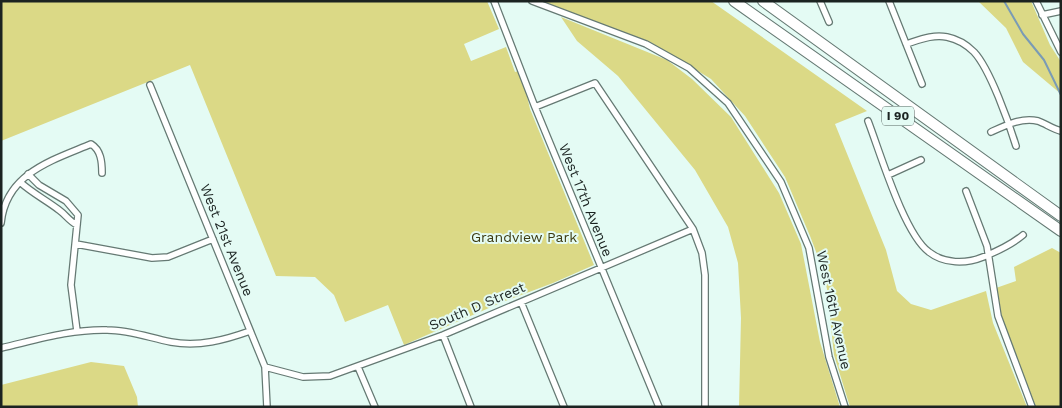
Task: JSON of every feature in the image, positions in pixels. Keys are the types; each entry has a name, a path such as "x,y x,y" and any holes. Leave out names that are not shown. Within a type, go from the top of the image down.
{"highway":[{"name":"I 90","path":"734,1 1061,231"},
{"name":"I 90","path":"763,1 1061,216"}],"street":[{"name":"West 17th Avenue","path":"494,1 600,268 659,407"},
{"name":"West 16th Avenue","path":"532,1 646,44 689,68 728,103 781,182 810,248 829,357 845,407"},
{"path":"820,1 829,22"},
{"path":"889,1 922,84"},
{"path":"1036,1 1061,52"},
{"path":"1042,15 1061,11"},
{"path":"906,44 936,36 947,37 959,41 974,52 985,69 1009,124 1016,146"},
{"path":"535,107 595,83 693,229 702,253 705,275 705,407"},
{"name":"West 21st Avenue","path":"150,85 265,367 267,407"},
{"path":"991,132 1009,124 1026,120 1039,122 1061,132"},
{"path":"868,121 914,236 929,253 948,262 972,261 1010,246 1023,235"},
{"path":"1,222 7,200 28,174 42,165 92,144 98,150 101,157 102,173"},
{"path":"888,175 921,160"},
{"path":"28,174 39,185 72,206 78,215 71,285 77,331"},
{"path":"20,182 39,198 58,209 68,220 77,226"},
{"path":"966,191 988,246 998,316 1032,407"},
{"name":"South D Street","path":"265,367 303,377 318,378 358,367 442,335 693,229"},
{"path":"76,244 152,258 168,257 213,239"},
{"path":"521,302 564,407"},
{"path":"1,348 77,331 107,330 135,332 172,342 193,344 222,341 250,330"},
{"path":"442,335 471,407"},
{"path":"358,367 375,407"}],"green space":[{"name":"Grandview Park","path":"1,1 487,1 499,29 464,44 471,61 506,47 515,72 521,70 530,109 594,265 404,345 388,305 345,322 334,295 315,277 276,276 190,65 1,141"},
{"path":"541,1 711,1 867,111 835,124 886,250 897,291 911,304 931,310 986,291 993,323 1027,407 850,407 834,355 827,289 820,262 785,177 745,116 711,79 652,43"},
{"path":"978,1 1031,1 1050,45 1061,62 1061,94 1023,62 1006,28"},
{"path":"561,17 667,60 692,79 731,117 779,193 801,244 820,342 840,407 739,407 741,318 738,263 728,227 695,170 618,76 577,41"},
{"path":"1052,248 1061,253 1061,407 1036,407 999,312 996,288 1016,281 1014,267"},
{"path":"91,362 124,366 137,397 138,407 1,407 1,385"}],"waterway":[{"path":"1004,1 1023,34 1044,60 1061,95"}]}
